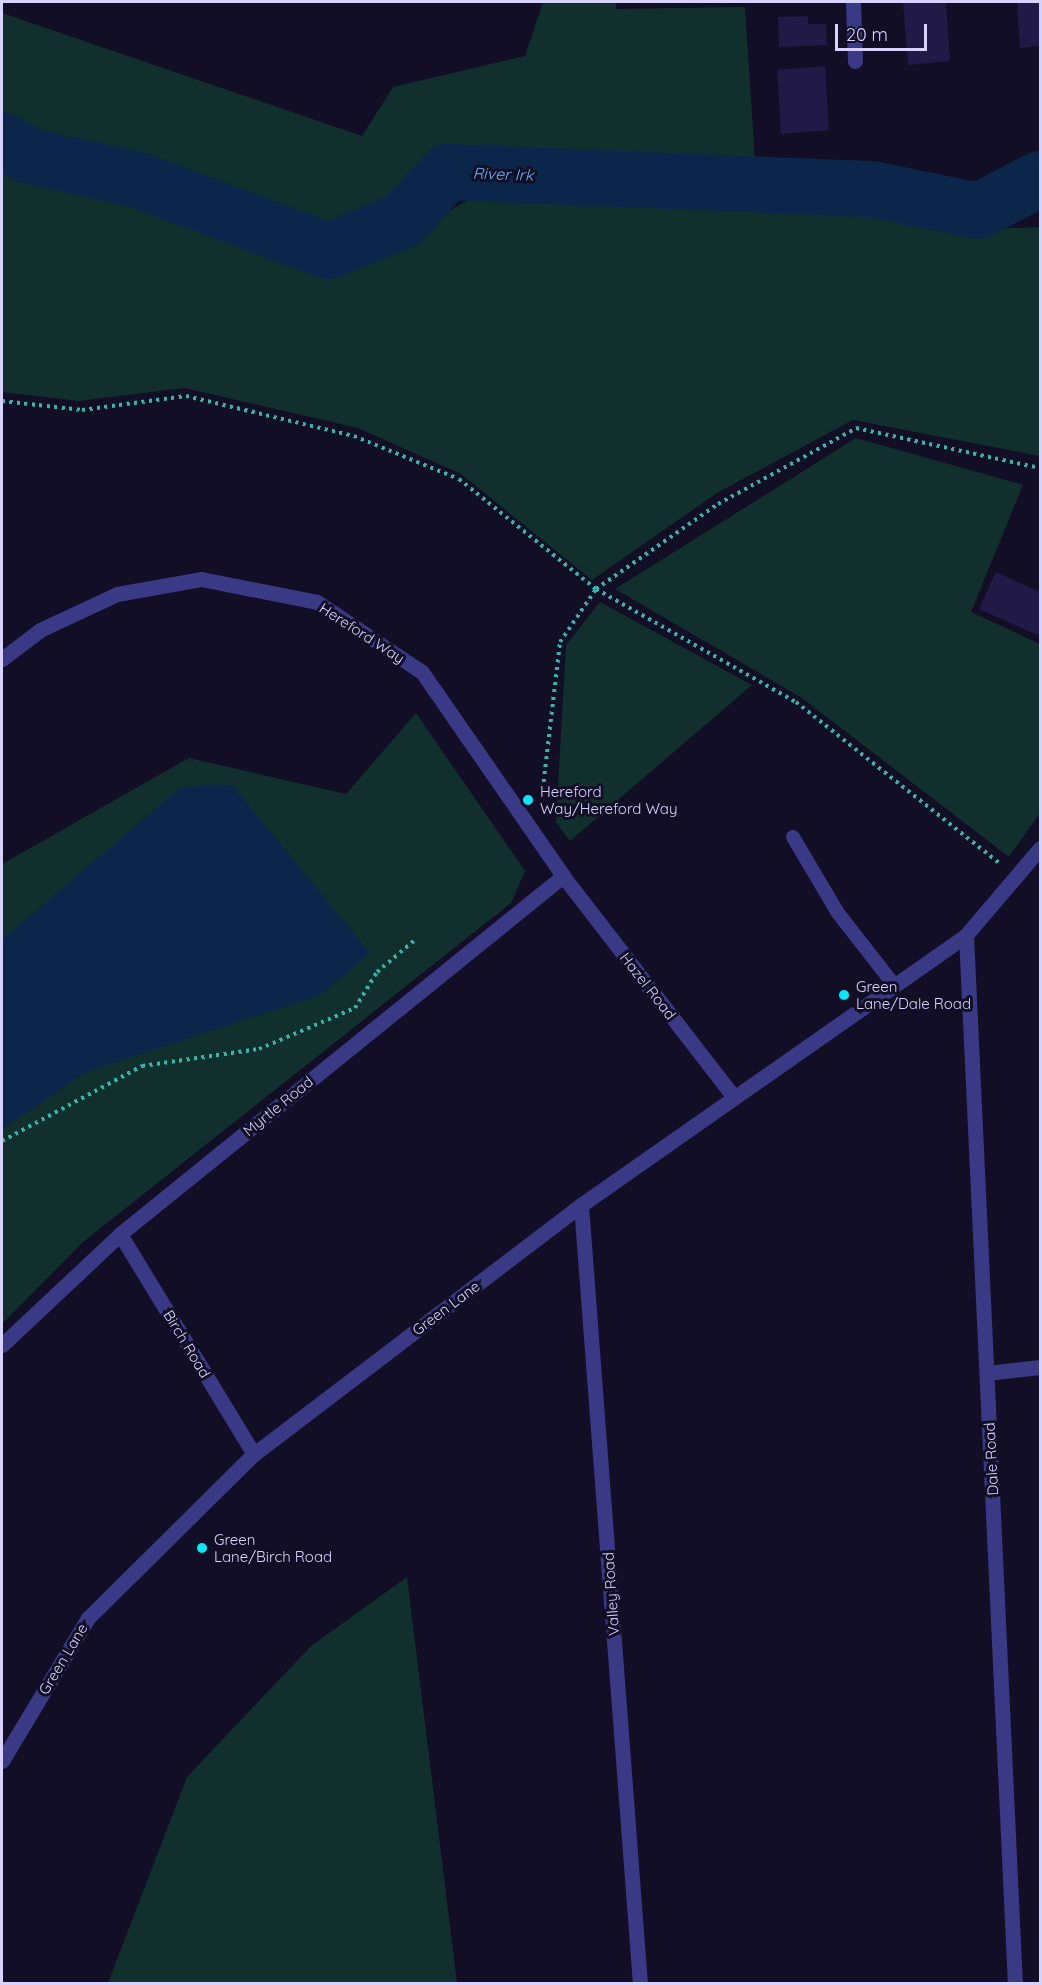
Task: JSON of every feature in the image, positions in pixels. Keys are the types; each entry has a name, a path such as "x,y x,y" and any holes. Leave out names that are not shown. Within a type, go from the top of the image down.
{"street":[{"path":"854,2 855,61"},
{"name":"Hereford Way","path":"2,659 40,630 127,592 201,579 317,602 422,672 563,876"},
{"name":"Green Lane","path":"2,1761 88,1618 254,1454 582,1205 732,1095 966,935 1041,848"},
{"name":"Hazel Road","path":"563,876 732,1095"},
{"name":"Myrtle Road","path":"2,1346 120,1234 563,876"},
{"name":"Dale Road","path":"966,935 1015,1983"},
{"name":"Valley Road","path":"582,1205 640,1983"},
{"name":"Birch Road","path":"120,1234 254,1454"},
{"path":"987,1373 1041,1367"}],"lane":[{"path":"793,837 838,913 894,985"}],"path":[{"path":"2,401 82,410 186,396 354,436 459,479 596,589 796,702 1017,876"},
{"path":"537,839 560,642 596,589 718,504 856,428 1041,468"},
{"path":"2,1141 142,1066 259,1049 355,1008 377,972 416,939"}],"green space":[{"path":"543,2 616,2 616,9 745,7 755,160 465,148 431,162 388,206 357,226 325,231 151,166 35,136 2,119 2,13 362,136 393,87 525,56"},
{"path":"2,158 26,172 127,201 290,263 320,267 345,263 404,238 478,194 796,202 989,229 1040,227 1040,456 853,420 717,493 592,580 461,474 358,428 184,388 79,401 2,392"},
{"path":"856,438 1023,485 971,612 1040,644 1040,813 1009,857 802,698 615,589"},
{"path":"600,602 752,685 570,841 556,822 566,645"},
{"path":"416,713 525,871 511,903 83,1242 2,1324 2,864 189,758 346,794"},
{"path":"407,1577 457,1983 108,1983 187,1777 311,1646"}],"water":[{"path":"232,785 370,953 320,995 86,1072 2,1129 2,940 181,787"}],"building":[{"path":"903,2 946,2 950,61 908,65"},
{"path":"1017,2 1040,2 1040,46 1020,48"},
{"path":"808,16 808,24 826,24 827,45 779,47 778,17"},
{"path":"825,66 829,130 781,134 777,70"},
{"path":"996,572 1040,592 1040,636 979,609"}],"waterway":[{"name":"River Irk","path":"2,140 30,156 138,180 328,251 402,221 447,172 872,189 978,211 1040,179"}],"place":[{"name":"Hereford Way/Hereford Way","path":"528,800"},
{"name":"Green Lane/Dale Road","path":"844,995"},
{"name":"Green Lane/Birch Road","path":"202,1548"}]}
